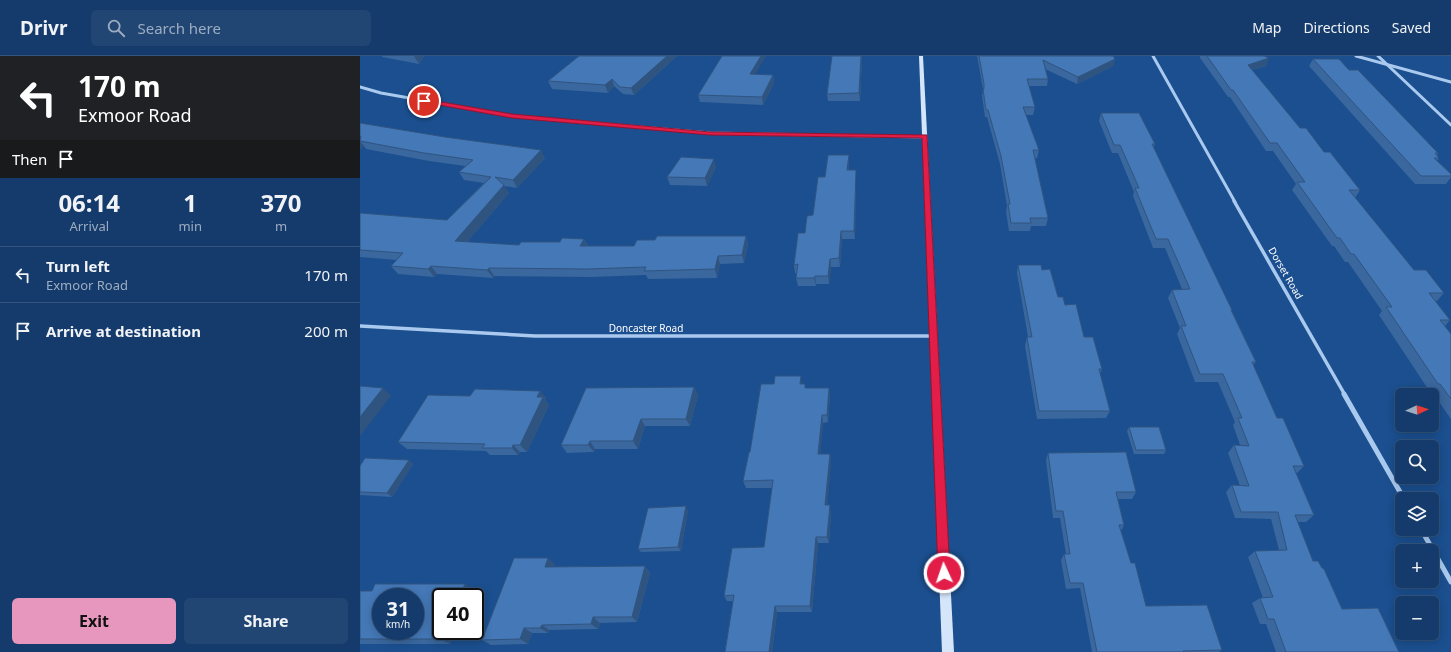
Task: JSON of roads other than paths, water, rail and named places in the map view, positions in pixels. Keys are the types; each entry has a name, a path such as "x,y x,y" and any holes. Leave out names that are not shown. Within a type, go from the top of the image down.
{"street":[{"path":"922,56 933,336 948,652"},
{"name":"Dorset Road","path":"1153,56 1400,492"},
{"path":"1356,56 1451,82"},
{"path":"1378,56 1451,125"},
{"path":"360,88 512,116 710,134 925,137"},
{"name":"Doncaster Road","path":"360,326 535,336 933,336"},
{"path":"1425,536 1451,582"}]}
